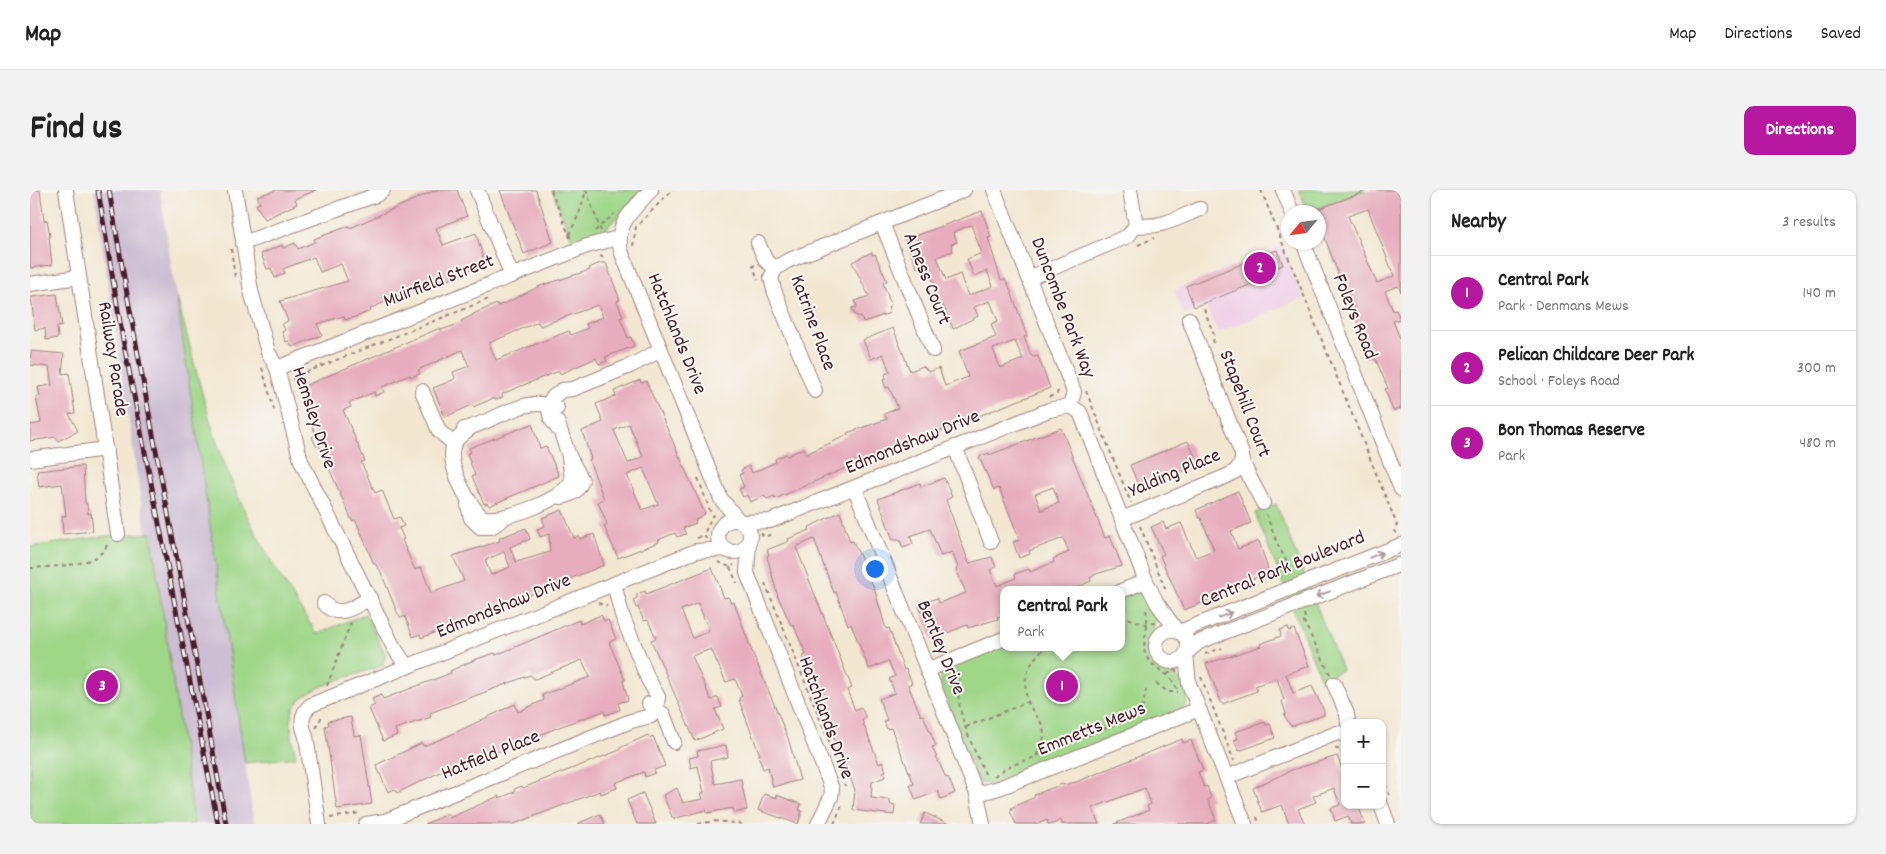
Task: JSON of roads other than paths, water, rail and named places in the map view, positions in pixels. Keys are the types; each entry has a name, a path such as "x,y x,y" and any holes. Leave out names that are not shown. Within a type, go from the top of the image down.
{"street":[{"name":"Railway Parade","path":"66,190 106,449 113,535"},
{"name":"Hemsley Drive","path":"235,190 250,291 268,352 283,365 301,461 365,601 393,646 404,669"},
{"path":"359,200 372,190"},
{"path":"243,243 376,195 383,190"},
{"path":"477,190 512,276"},
{"path":"618,238 621,227 651,190"},
{"name":"Katrine Place","path":"815,391 774,290 771,277 776,268 787,261 964,190"},
{"name":"Duncombe Park Way","path":"994,190 1072,384 1074,392 1070,406 1080,412 1146,581 1157,602 1188,642 1187,653"},
{"path":"1029,278 1128,236 1136,225 1130,190"},
{"path":"1283,190 1289,205"},
{"path":"1136,225 1150,227 1200,209"},
{"name":"Alness Court","path":"882,223 933,350"},
{"name":"Muirfield Street","path":"283,365 587,246 618,238"},
{"name":"Hatchlands Drive","path":"618,238 721,499 748,529 760,533 747,573"},
{"name":"Katrine Place","path":"758,242 766,261 776,268"},
{"name":"Foleys Road","path":"1306,250 1401,489"},
{"path":"30,284 79,277"},
{"name":"Stapehill Court","path":"1189,319 1242,454 1241,463 1255,484 1263,503"},
{"path":"422,390 439,431 450,441 454,467 467,499 475,511 483,518 505,517 553,498 572,481 569,456 558,429 552,407 557,393 573,389 662,353"},
{"path":"450,441 471,427 528,404 552,407"},
{"name":"Edmondshaw Drive","path":"319,824 312,736 313,713 328,693 404,669 696,551 730,521 740,521 760,533 854,489 955,447 1049,410 1070,406"},
{"path":"955,447 991,542"},
{"path":"30,460 106,449"},
{"name":"Yalding Place","path":"1122,519 1136,507 1227,476 1236,471 1241,463"},
{"name":"Bentley Drive","path":"854,489 978,797 983,824"},
{"name":"Hatchlands Drive","path":"721,499 720,543 747,573 830,779 831,797 819,823"},
{"path":"727,550 743,549 760,533"},
{"name":"Central Park Boulevard","path":"1156,627 1178,631 1401,544"},
{"name":"Edmondshaw Drive","path":"696,551 727,550"},
{"name":"Central Park Boulevard","path":"1170,669 1198,642 1401,564"},
{"path":"1125,589 1146,581"},
{"path":"610,586 613,610 648,679 652,706 665,718 674,742"},
{"path":"324,603 331,610 337,612 365,601"},
{"name":"Duncombe Park Way","path":"1157,602 1156,653 1170,669"},
{"path":"927,670 1000,640"},
{"path":"1184,688 1187,653"},
{"path":"1170,669 1184,688 1193,711 1233,774 1251,820"},
{"path":"1334,684 1348,714 1348,719"},
{"name":"Hatfield Place","path":"367,818 385,821 631,721 652,706"},
{"name":"Emmetts Mews","path":"978,797 1193,711"},
{"path":"1233,774 1341,733"},
{"path":"1382,809 1388,824"}],"railway":[{"path":"98,190 123,340 218,824"},
{"path":"109,190 226,824"}],"place":[{"name":"Pelican Childcare Deer Park","path":"1260,268"},
{"name":"Bon Thomas Reserve","path":"102,686"},
{"name":"Central Park","path":"1062,686"}]}
